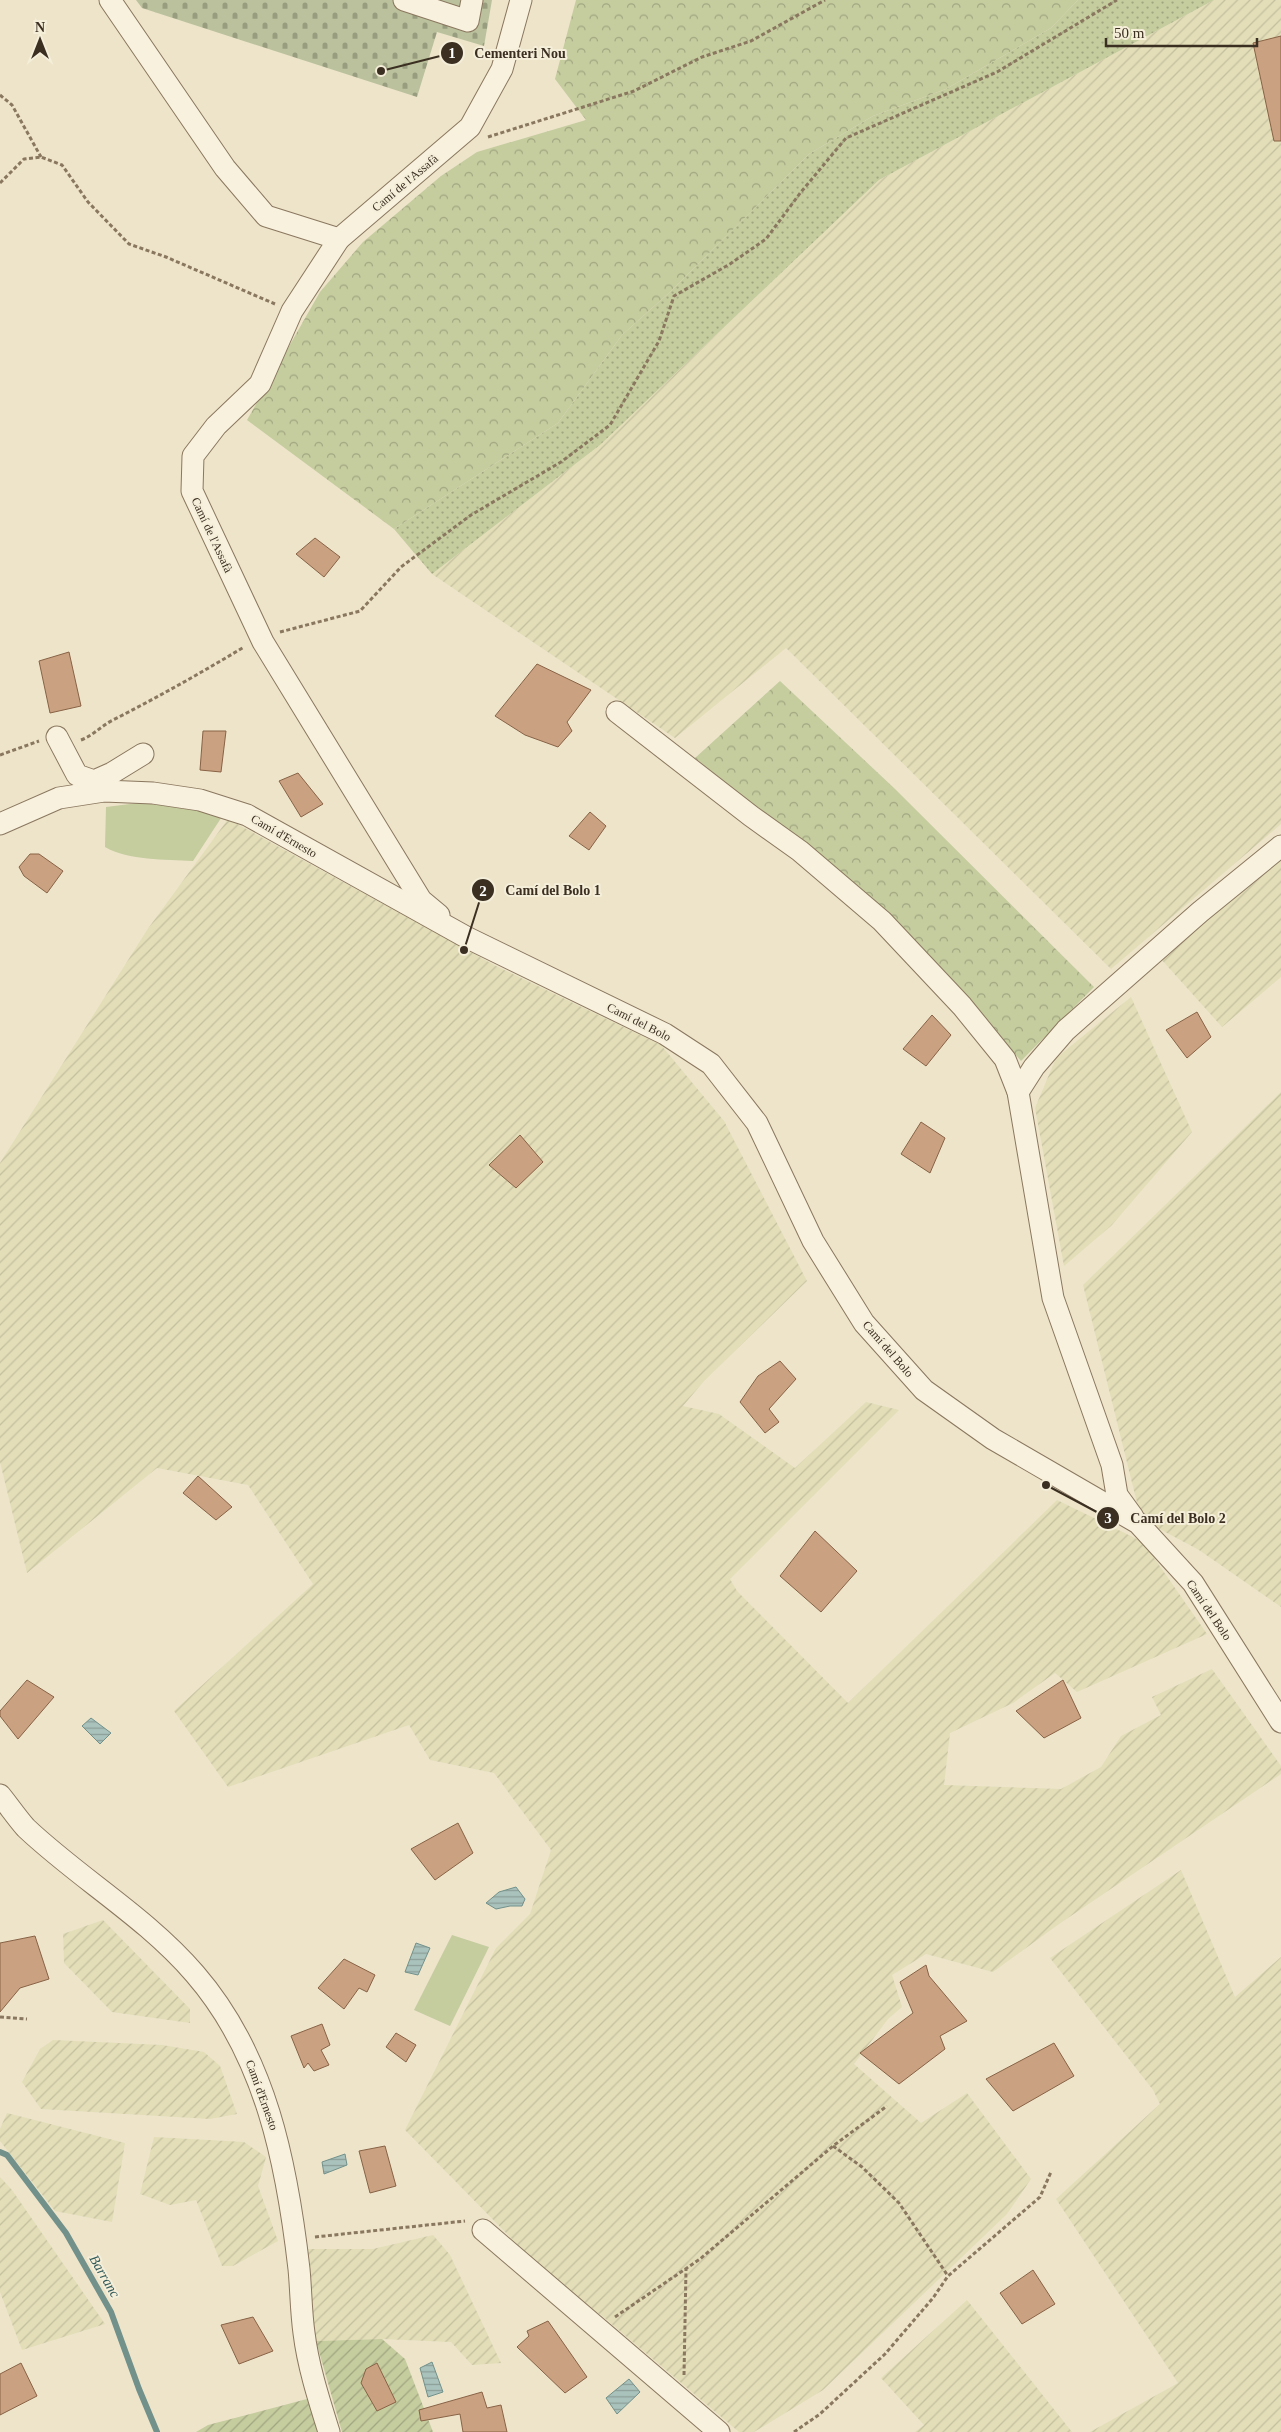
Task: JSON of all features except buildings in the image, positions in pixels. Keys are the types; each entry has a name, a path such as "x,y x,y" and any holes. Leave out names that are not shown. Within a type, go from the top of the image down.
{"street":[{"path":"110,0 225,168 266,216 339,239"},
{"path":"404,0 468,21 472,0"},
{"name":"Camí de l'Assafà","path":"466,937 421,900 261,637 192,491 193,456 216,426 260,384 292,311 339,239 470,127 502,70 521,0"},
{"path":"617,712 751,816 800,851 882,921 924,963 1005,1060 1018,1092 1046,1248 1052,1298 1112,1465 1118,1495 1138,1523"},
{"path":"59,742 77,775 94,781"},
{"path":"67,797 112,773 142,754"},
{"name":"Camí d'Ernesto","path":"0,824 67,797 104,791 153,793 200,800 247,815 466,937"},
{"path":"1018,1092 1034,1067 1066,1030 1200,912 1281,846"},
{"name":"Camí del Bolo","path":"466,937 665,1034 711,1064 757,1123 813,1241 864,1323 924,1390 993,1440 1138,1523 1193,1583 1281,1722"},
{"name":"Camí d'Ernesto","path":"0,1795 26,1827 135,1916 195,1974 235,2030 256,2073 281,2151 294,2239 304,2335 318,2397 329,2432"},
{"path":"483,2230 719,2432"}],"path":[{"path":"478,140 634,91 702,57 751,41 824,0"},
{"path":"0,755 28,744 59,742 93,736 110,722 187,682 261,637 360,611 401,567 447,532 471,515 561,462 610,425 659,341 674,296 730,264 766,239 801,192 846,138 997,72 1117,0"},
{"path":"0,95 12,105 41,156"},
{"path":"0,183 24,159 41,156 62,165 88,202 129,244 166,257 292,311"},
{"path":"0,2017 27,2019"},
{"path":"598,2328 700,2259 833,2146 887,2106"},
{"path":"833,2146 862,2167 899,2203 948,2276"},
{"path":"794,2432 820,2414 885,2354 933,2298 948,2276 1040,2197 1051,2172"},
{"path":"294,2239 473,2221 483,2230"},
{"path":"685,2402 686,2268"}],"shaded area":[{"path":"1214,0 1281,0 1281,824 1111,969 786,648 675,738 432,574 600,445 879,180"},
{"path":"228,819 496,966 661,1045 724,1121 807,1281 704,1381 683,1406 719,1414 795,1468 866,1402 899,1410 730,1579 737,1591 848,1703 1057,1500 1143,1542 1207,1634 1077,1692 1055,1673 1013,1703 950,1733 944,1785 1061,1789 1101,1767 1121,1736 1161,1715 1152,1697 1212,1669 1281,1766 1281,1774 1059,1924 993,1972 926,1954 892,1975 902,2007 888,2019 854,2064 921,2123 967,2093 1031,2179 1007,2214 823,2390 754,2432 739,2432 601,2315 567,2295 405,2130 496,1948 530,1914 551,1850 494,1773 430,1760 409,1725 228,1787 174,1711 313,1584 248,1485 157,1468 27,1573 0,1462 0,1163 147,930"},
{"path":"1281,858 1281,977 1222,1027 1160,958"},
{"path":"1131,997 1192,1132 1111,1226 1064,1266 1035,1108 1056,1058"},
{"path":"1281,1092 1281,1607 1199,1550 1141,1519 1083,1285"},
{"path":"1181,1870 1235,1997 1281,1957 1281,2432 1090,2432 1178,2383 1056,2199 1160,2104 1153,2090 1050,1958"},
{"path":"103,1920 190,2009 190,2023 112,2012 64,1963 63,1934"},
{"path":"53,2040 162,2045 204,2052 220,2066 237,2114 210,2119 41,2109 22,2082 40,2049"},
{"path":"7,2113 125,2143 112,2222 55,2211 0,2141 0,2129"},
{"path":"154,2137 244,2142 266,2157 258,2186 278,2241 233,2266 222,2266 196,2200 170,2205 140,2194"},
{"path":"0,2177 12,2190 105,2324 22,2350 0,2292"},
{"path":"433,2235 450,2255 501,2363 472,2365 451,2342 382,2339 316,2341 309,2297 307,2249 373,2249"},
{"path":"967,2300 1072,2432 915,2432 924,2425 881,2378"}],"green space":[{"path":"136,0 492,0 484,46 437,32 417,97 142,8"},
{"path":"576,0 1078,0 1051,28 946,89 873,116 809,154 670,292 622,335 558,423 394,529 247,420 320,292 363,242 441,176 477,152 586,120 555,79"},
{"path":"1078,0 1214,0 879,180 600,445 432,574 394,529 558,423 622,335 670,292 809,154 873,116 946,89 1051,28"},
{"path":"780,681 894,788 1094,987 1021,1061 937,966 855,886 695,758"},
{"path":"146,802 225,812 193,861 136,857 115,852 105,847 106,807"},
{"path":"452,1935 489,1947 450,2026 414,2010"},
{"path":"382,2339 405,2359 433,2432 342,2432 316,2341"},
{"path":"307,2399 318,2432 196,2432 208,2425"}],"water":[{"path":"91,1718 111,1733 100,1744 82,1726"},
{"path":"516,1887 525,1899 522,1906 496,1909 486,1903 499,1892"},
{"path":"416,1943 430,1948 418,1975 405,1972"},
{"path":"345,2154 347,2165 324,2174 322,2162"},
{"path":"432,2362 443,2392 428,2397 420,2368"},
{"path":"629,2379 640,2392 617,2414 606,2398"}],"waterway":[{"name":"Barranc","path":"0,2152 7,2155 66,2233 111,2312 157,2432"}],"place":[{"name":"Cementeri Nou","path":"381,71"},
{"name":"Camí del Bolo 1","path":"464,950"},
{"name":"Camí del Bolo 2","path":"1046,1485"}]}
